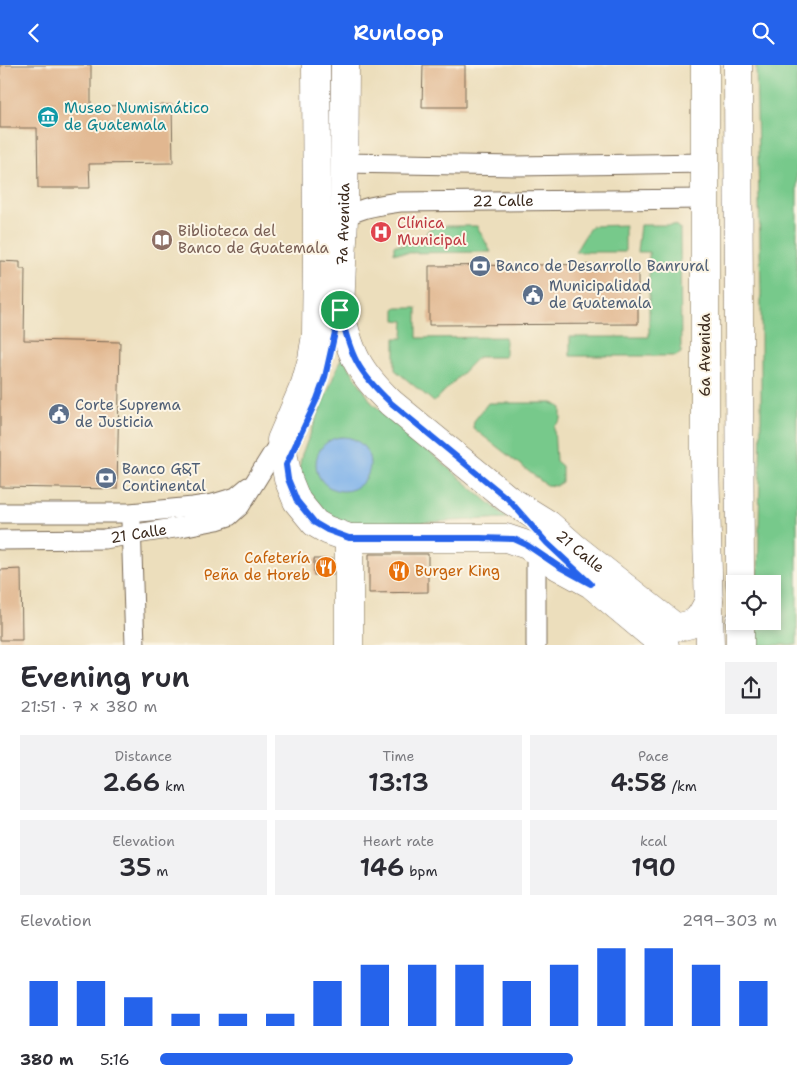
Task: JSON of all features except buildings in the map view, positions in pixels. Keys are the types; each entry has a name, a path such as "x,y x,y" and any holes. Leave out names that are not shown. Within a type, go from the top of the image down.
{"main road":[{"name":"7a Avenida","path":"283,452 305,384 316,335 316,65"},
{"name":"7a Avenida","path":"283,452 317,399 325,377 340,310 344,217 344,65"},
{"name":"6a Avenida","path":"705,65 705,464 708,600 714,642"},
{"path":"738,65 740,575"},
{"name":"21 Calle","path":"340,310 352,354 375,387 391,403 508,499 548,524 675,627 686,627 697,621 702,615 708,600"},
{"path":"283,452 293,492 303,509 315,523 327,530 349,538 349,645"},
{"path":"508,499 547,543 591,584"},
{"name":"21 Calle","path":"349,538 506,538 527,545 558,566 591,584 666,645"},
{"path":"740,630 740,645"}],"street":[{"path":"344,163 516,166 706,163"},
{"name":"22 Calle","path":"317,247 326,234 344,217 372,206 400,202 706,199"},
{"name":"21 Calle","path":"0,513 130,513 213,504 236,497 257,479 283,452"},
{"name":"21 Calle","path":"0,540 104,539 182,527 229,516 240,507 257,479"},
{"path":"130,513 135,645"},
{"path":"536,551 536,645"}],"green space":[{"path":"756,65 797,65 797,645 757,645 757,630 781,630 781,575 758,575 761,292"},
{"path":"625,225 625,252 575,252 591,226"},
{"path":"640,225 675,225 680,229 681,353 676,356 570,356 570,337 649,337 649,252 637,252"},
{"path":"436,226 477,226 491,252 394,253 394,245 404,245 404,242 423,240 428,230"},
{"path":"395,308 417,308 417,338 505,337 505,357 478,357 434,402 395,370 395,338 403,338 404,321 395,320"},
{"path":"342,356 372,403 507,518 360,526 332,521 306,496 299,469 302,454"},
{"path":"488,403 552,403 561,408 561,420 554,427 556,461 562,466 562,482 556,486 546,485 473,428 474,421"}],"water":[{"path":"343,437 353,439 362,445 368,454 370,464 368,474 362,483 353,489 343,491 333,489 324,483 318,474 316,464 318,454 324,445 333,439"}],"place":[{"name":"Museo Numismático de Guatemala","path":"48,117"},
{"name":"Clínica Municipal","path":"381,232"},
{"name":"Biblioteca del Banco de Guatemala","path":"162,240"},
{"name":"Banco de Desarrollo Banrural","path":"480,266"},
{"name":"Municipalidad de Guatemala","path":"533,295"},
{"name":"Corte Suprema de Justicia","path":"59,414"},
{"name":"Banco G&T Continental","path":"106,478"},
{"name":"Cafetería Peña de Horeb","path":"326,567"},
{"name":"Burger King","path":"399,571"}],"route":[{"path":"340,310 352,354 363,373 375,387 391,403 508,499 547,543 591,584 514,539 349,538 327,530 315,523 297,501 288,479 286,465 317,399 325,377 340,310"}]}
